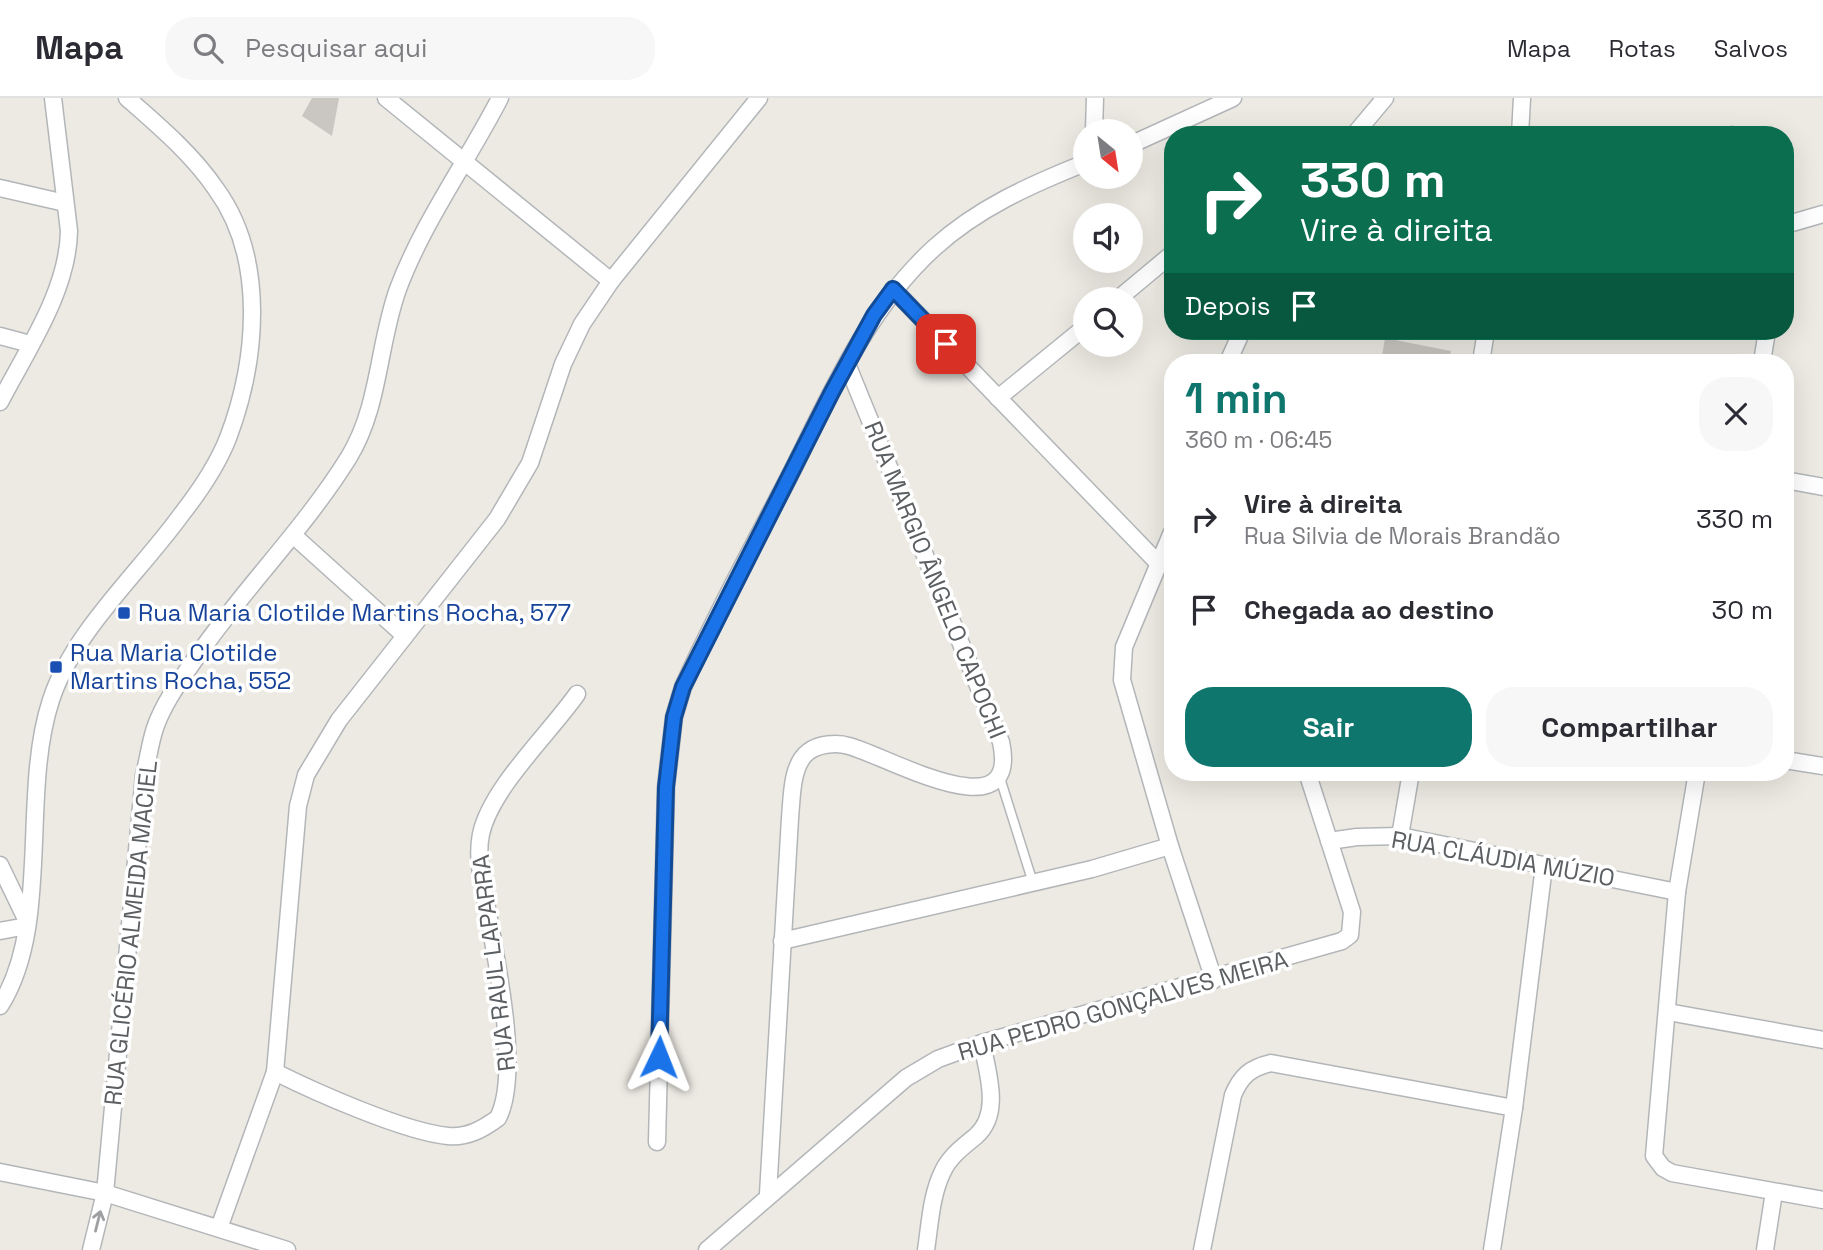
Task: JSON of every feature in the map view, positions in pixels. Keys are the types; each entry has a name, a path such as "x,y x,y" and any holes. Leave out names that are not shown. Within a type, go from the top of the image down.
{"street":[{"path":"0,402 64,273 69,253 53,98"},
{"path":"0,1006 24,950 42,741 50,701 77,646 182,515 212,471 227,440 238,406 249,352 253,312 249,278 234,220 217,190 197,165 127,98"},
{"path":"386,98 611,281"},
{"name":"RUA GLICÉRIO ALMEIDA MACIEL","path":"91,1250 105,1193 144,775 155,728 169,698 211,637 293,535 350,455 377,384 397,291 438,206 466,163 500,98"},
{"path":"219,1228 275,1072 298,806 306,775 339,720 517,489 530,463 563,363 582,324 611,281 759,98"},
{"path":"1094,119 1095,98"},
{"path":"1172,126 1233,98"},
{"path":"1362,126 1385,98"},
{"path":"1520,126 1522,98"},
{"path":"1143,139 1164,129"},
{"path":"657,1142 661,878 668,750 674,717 695,660 847,364 874,315 893,289 934,248 986,208 1073,168"},
{"path":"0,188 65,203"},
{"path":"1794,222 1823,214"},
{"path":"1132,287 1164,261"},
{"path":"893,289 1159,565"},
{"path":"0,336 30,344"},
{"path":"998,398 1073,337"},
{"name":"RUA MARGIO ÂNGELO CAPOCHI","path":"847,364 1001,742 1004,766 1000,778"},
{"path":"1794,482 1823,487"},
{"path":"293,535 405,636"},
{"path":"1164,552 1132,623 1122,662 1128,706 1214,980"},
{"name":"RUA RAUL LAPARRA","path":"275,1072 412,1128 449,1137 470,1134 485,1128 498,1118 508,1086 494,946 479,862 481,835 487,815 501,790 577,694"},
{"path":"768,1194 794,781 806,753 816,747 847,745 968,788 983,788 1000,778"},
{"path":"1794,761 1823,766"},
{"name":"RUA PEDRO GONÇALVES MEIRA","path":"707,1250 768,1194 906,1078 938,1059 982,1043 1326,948 1350,934 1352,912 1310,781"},
{"path":"1400,836 1409,781"},
{"path":"1695,781 1677,891 1668,1012 1653,1145 1658,1164 1672,1173 1823,1200"},
{"name":"RUA CLÁUDIA MÚZIO","path":"1329,841 1400,836 1677,891"},
{"path":"782,941 1033,883 1170,846"},
{"path":"0,864 27,924"},
{"path":"1492,1250 1514,1108 1544,866"},
{"path":"0,931 27,924"},
{"path":"1668,1012 1823,1040"},
{"path":"926,1250 935,1189 943,1168 956,1152 979,1133 990,1112 982,1043"},
{"path":"1202,1250 1233,1096 1240,1079 1258,1066 1271,1063 1514,1108"},
{"path":"0,1171 105,1193 287,1250"},
{"path":"1765,1250 1774,1192"}],"lane":[{"path":"1000,778 1033,883"}],"building":[{"path":"312,98 339,98 332,136 302,116"},
{"path":"1385,340 1451,351 1450,354 1382,354"}],"place":[{"name":"Rua Maria Clotilde Martins Rocha, 577","path":"124,613"},
{"name":"Rua Maria Clotilde Martins Rocha, 552","path":"56,667"}],"route":[{"path":"659,1057 662,982 661,878 668,750 683,687 832,392 874,315 893,289 946,344"}]}
